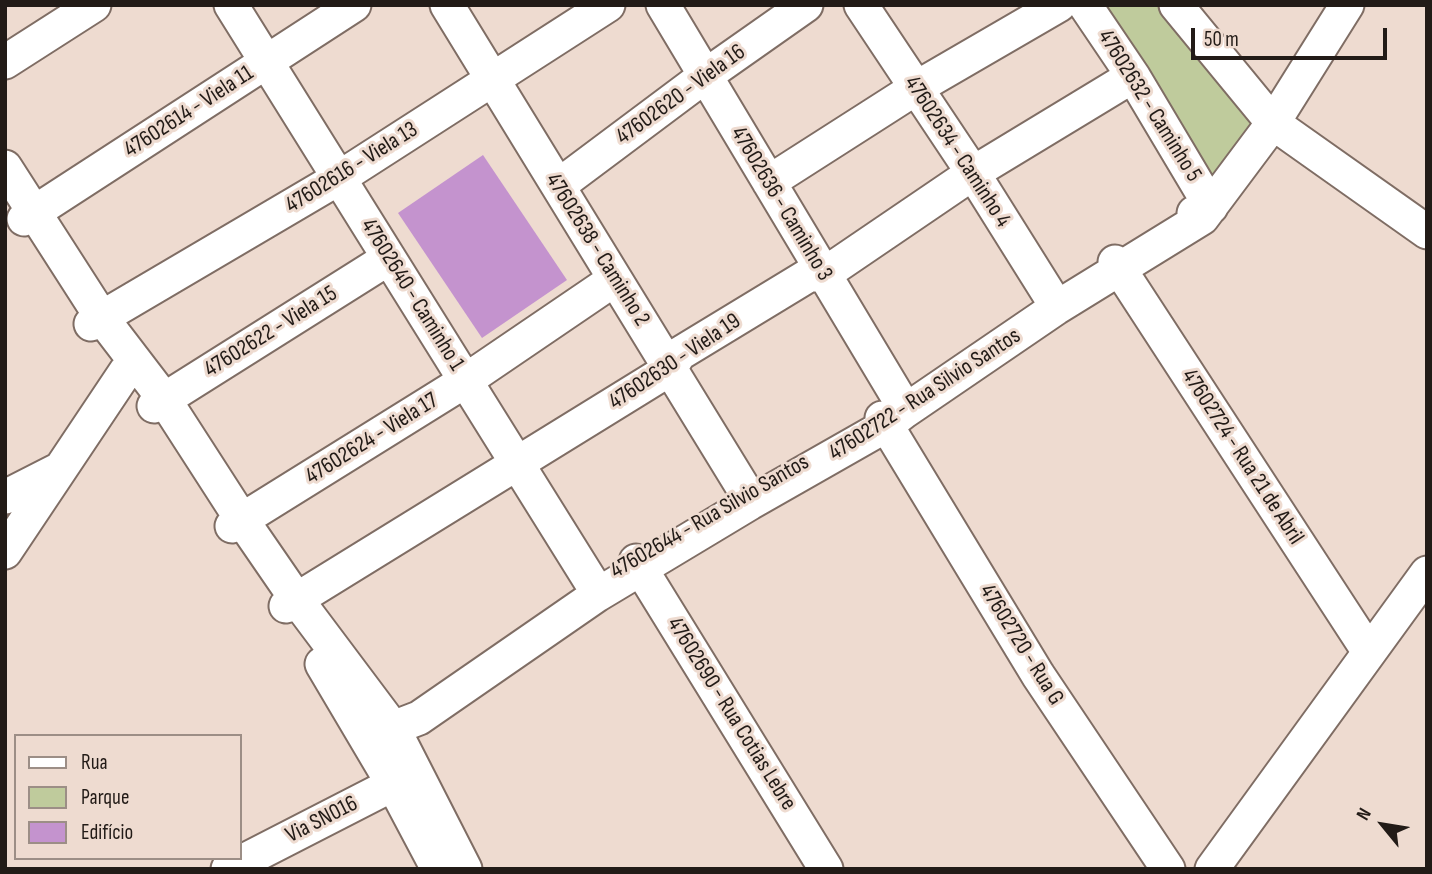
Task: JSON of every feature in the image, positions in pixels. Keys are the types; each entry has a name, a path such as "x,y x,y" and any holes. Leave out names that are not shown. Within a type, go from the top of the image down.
{"street":[{"path":"5,62 94,5"},
{"name":"47602640 - Caminho 1","path":"231,5 593,585"},
{"name":"47602614 - Viela 11","path":"29,216 354,5"},
{"name":"47602638 - Caminho 2","path":"447,5 747,494"},
{"name":"47602616 - Viela 13","path":"97,321 339,178 608,5"},
{"name":"47602636 - Caminho 3","path":"663,5 823,275 890,415"},
{"name":"47602620 - Viela 16","path":"558,186 705,76 806,5"},
{"name":"47602634 - Caminho 4","path":"861,5 1052,299"},
{"path":"769,182 916,88 1059,5"},
{"name":"47602632 - Caminho 5","path":"1085,5 1133,76 1211,207"},
{"path":"1176,5 1273,123 1427,232"},
{"path":"1211,207 1273,123 1348,5"},
{"name":"47602630 - Viela 19","path":"292,603 670,369 678,354 809,275 823,275 972,173 1133,76"},
{"path":"5,167 29,216 126,371 159,402"},
{"path":"5,190 29,216"},
{"name":"47602644 - Rua Silvio Santos","path":"393,728 593,585 639,565 747,494 890,415 1052,299 1117,266 1196,212 1211,207"},
{"name":"47602622 - Viela 15","path":"159,402 389,258"},
{"name":"47602722 - Rua Silvio Santos","path":"393,728 419,718 639,565 750,503 998,347 1117,266"},
{"name":"47602724 - Rua 21 de Abril","path":"1117,266 1369,652"},
{"name":"47602624 - Viela 17","path":"237,523 466,381 615,279"},
{"path":"97,321 159,402 465,869"},
{"path":"5,552 126,371"},
{"name":"47602720 - Rua G","path":"890,415 1038,675 1168,869"},
{"path":"5,497 60,469"},
{"name":"47602690 - Rua Cotias Lebre","path":"639,565 825,869"},
{"path":"1212,869 1427,573"},
{"path":"292,603 393,728 405,778 438,869"},
{"name":"Via SN016","path":"228,869 405,778"}],"green space":[{"path":"1085,5 1175,5 1273,123 1211,207"}],"building":[{"path":"483,155 567,280 482,338 398,213"}]}
